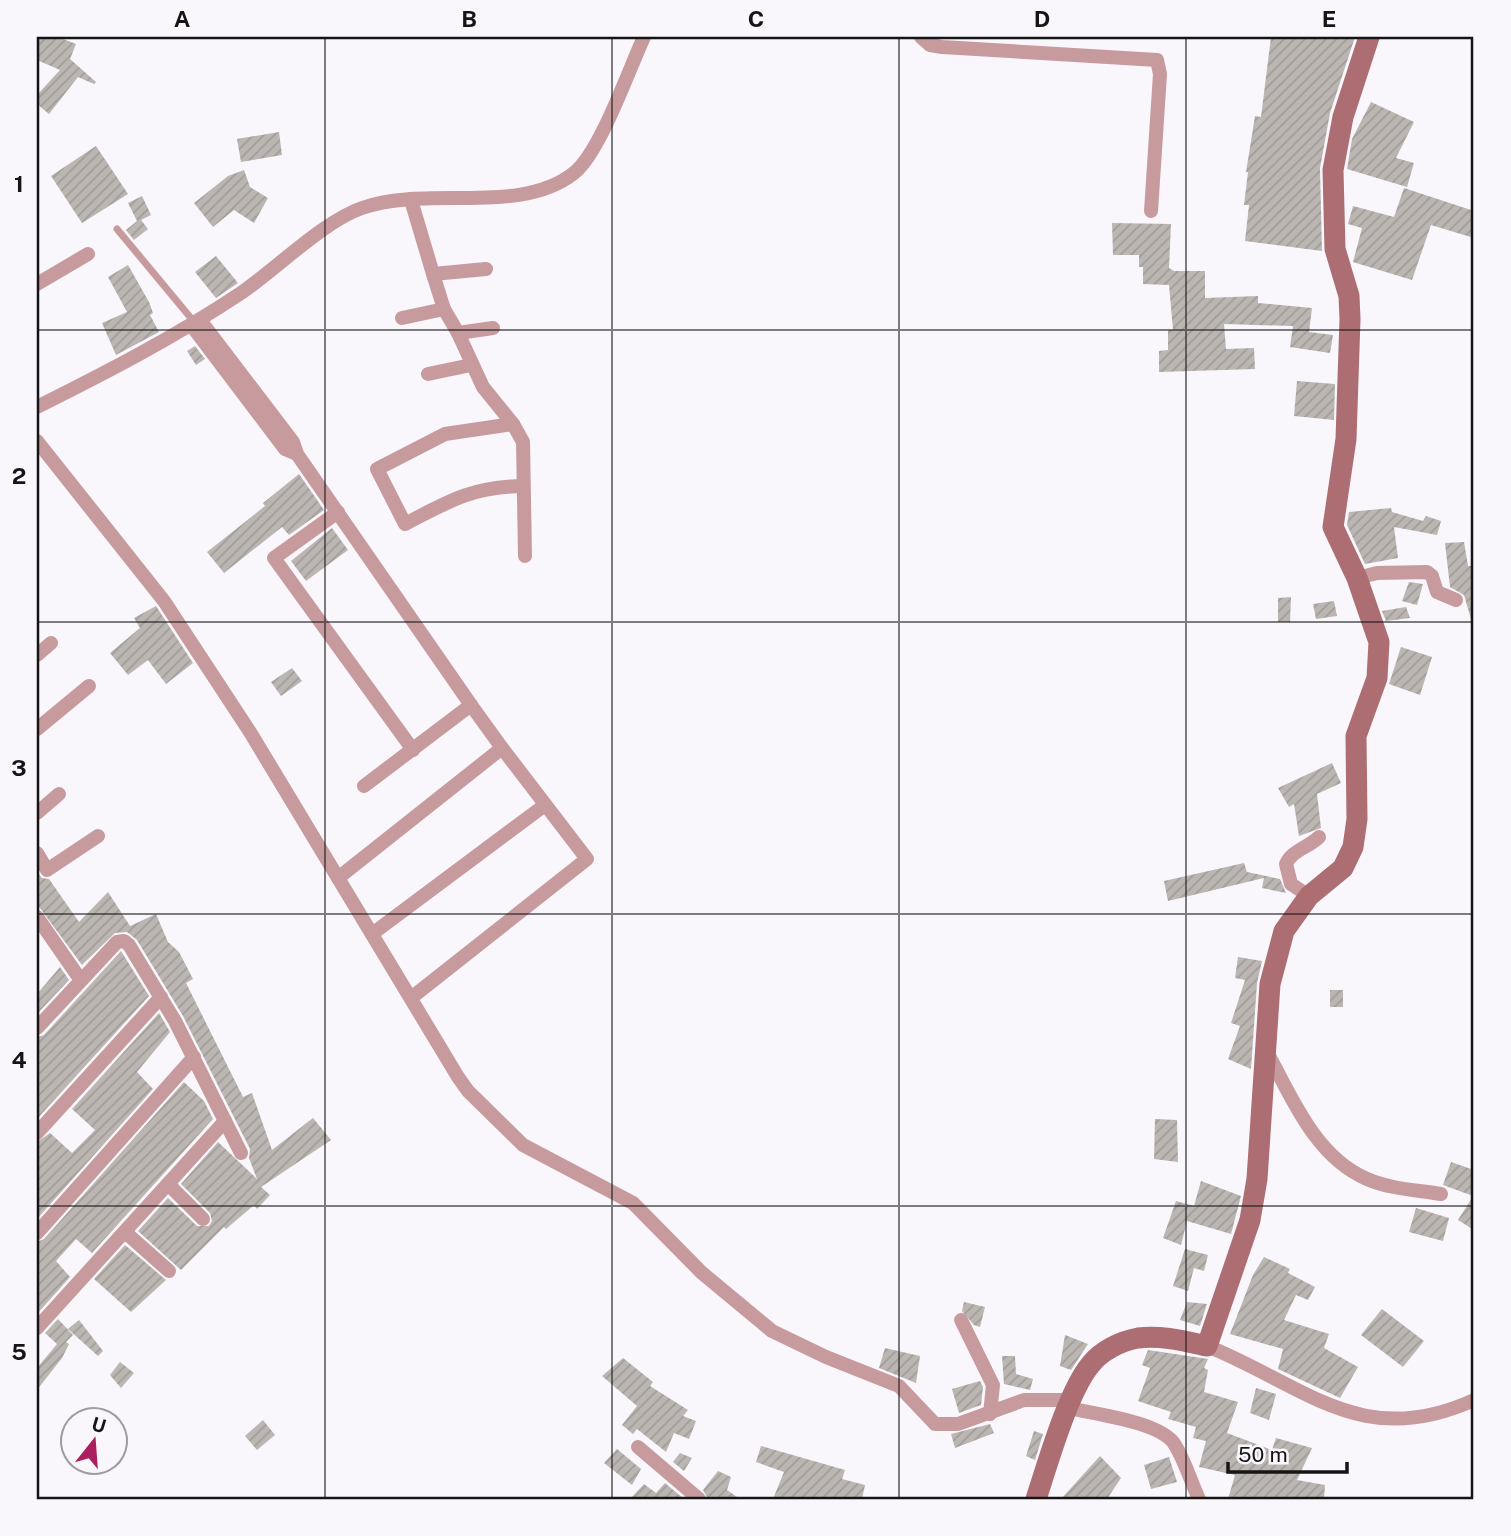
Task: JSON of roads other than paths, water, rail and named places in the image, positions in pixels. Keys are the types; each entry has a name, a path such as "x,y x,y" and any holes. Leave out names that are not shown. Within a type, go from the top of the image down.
{"street":[{"path":"37,407 145,354 273,271 336,221 374,204 510,195 554,187 585,164 644,37"},
{"path":"921,37 930,45 942,47 1157,60 1160,74 1151,211"},
{"path":"1208,1346 1250,1220 1257,1179 1270,984 1284,931 1310,896 1343,868 1353,847 1356,828 1356,736 1377,677 1380,657 1379,642 1357,578 1333,527 1346,439 1350,319 1349,296 1335,249 1333,170 1343,117 1369,37"},
{"path":"411,200 444,309 483,387 513,424 523,442 525,556"},
{"path":"37,284 88,254"},
{"path":"433,274 486,269"},
{"path":"402,318 444,309"},
{"path":"196,323 285,449 297,454 471,705 587,859 411,998"},
{"path":"458,334 493,328"},
{"path":"428,374 471,365"},
{"path":"513,424 445,434 377,469 405,524 484,488 523,486"},
{"path":"37,441 164,601 250,732 468,1091 523,1145 633,1203 701,1272 772,1331 817,1354 900,1386 935,1424 958,1424 1024,1400 1071,1404 1167,1435 1175,1445 1199,1499"},
{"path":"338,512 274,558 413,750"},
{"path":"1357,578 1377,573 1427,572 1432,576 1437,592 1456,600"},
{"path":"37,655 51,643"},
{"path":"37,729 89,685"},
{"path":"364,786 471,705"},
{"path":"338,878 502,748"},
{"path":"37,813 59,794"},
{"path":"372,934 545,804"},
{"path":"37,853 47,870 98,836"},
{"path":"1310,896 1291,884 1286,864 1290,855 1310,846 1319,837"},
{"path":"39,925 80,979"},
{"path":"37,1028 80,979 117,942 124,941 130,945 161,997 241,1153"},
{"path":"37,1133 161,997"},
{"path":"1265,1048 1301,1116 1341,1164 1367,1179 1441,1194"},
{"path":"37,1233 194,1057"},
{"path":"37,1328 225,1121"},
{"path":"168,1184 203,1219"},
{"path":"125,1232 169,1271"},
{"path":"961,1320 993,1385 990,1414"},
{"path":"1036,1499 1083,1374 1093,1361 1120,1343 1164,1337 1208,1346 1248,1363 1301,1393 1353,1415 1375,1419 1403,1419 1459,1407 1474,1400"},
{"path":"638,1447 699,1499"}],"lane":[{"path":"117,229 196,323"}]}
